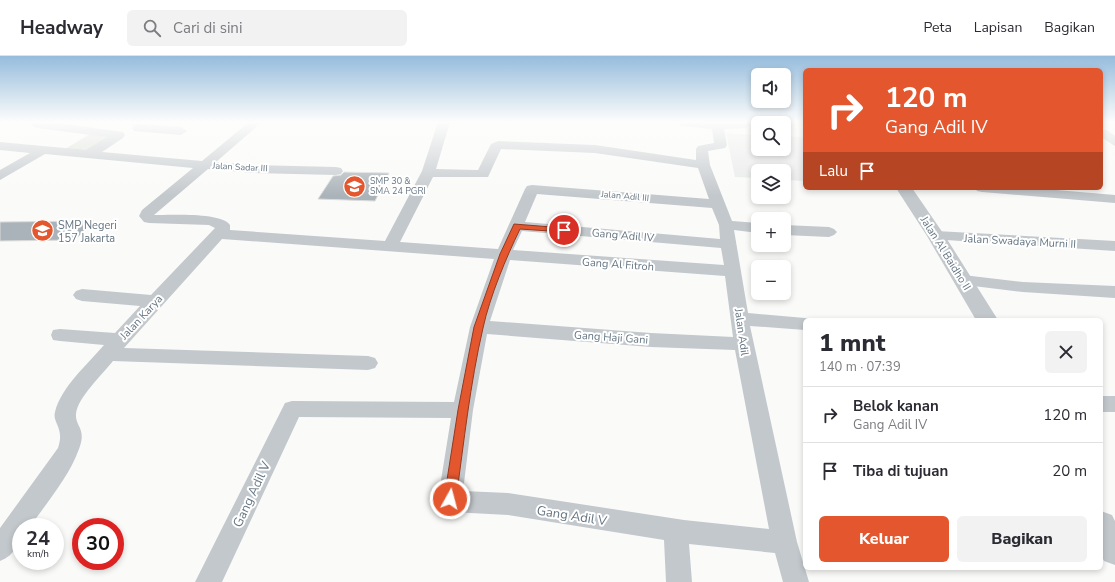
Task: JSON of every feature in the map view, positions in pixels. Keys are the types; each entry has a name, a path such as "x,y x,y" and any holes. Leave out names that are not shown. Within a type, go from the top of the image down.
{"street":[{"name":"Jalan Sadar III","path":"6,147 254,169 336,171"},
{"path":"89,154 101,147"},
{"path":"218,234 223,229 223,225 220,223 149,219 146,216 227,147"},
{"path":"390,246 429,173 439,147"},
{"path":"429,173 483,174 496,147"},
{"path":"536,147 595,149 703,165 702,149 714,147"},
{"path":"0,176 43,150"},
{"name":"Jalan Adil","path":"703,165 726,225 730,244 743,344 784,542 796,582"},
{"name":"Jalan Adil III","path":"532,189 718,204"},
{"name":"Gang Adil V","path":"532,189 504,254 478,327 463,410 450,498 452,502 508,504 676,531 784,542"},
{"name":"Jalan Al Baidho II","path":"905,190 936,236 985,318"},
{"path":"1006,190 1115,199"},
{"path":"726,225 751,227"},
{"name":"Gang Adil IV","path":"517,226 730,244"},
{"path":"791,230 828,232"},
{"name":"Gang Al Fitroh","path":"218,234 733,271"},
{"name":"Jalan Karya","path":"0,549 65,457 71,443 71,430 65,420 66,409 81,386 113,347 191,261 218,234"},
{"name":"Jalan Swadaya Murni II","path":"936,236 1109,246"},
{"path":"963,280 1023,287 1115,292"},
{"path":"82,295 155,302"},
{"path":"740,319 803,324"},
{"name":"Gang Haji Gani","path":"478,327 651,340 743,344"},
{"path":"60,334 113,347 368,363"},
{"path":"1103,404 1115,404"},
{"name":"Gang Adil V","path":"208,582 292,409 463,410"},
{"path":"1103,528 1115,550"},
{"path":"676,531 679,582"}],"shaded area":[{"path":"69,147 93,147 84,152 65,149"},
{"path":"729,147 751,147 751,156 791,156 791,147 803,147 803,181 791,180 791,164 751,164 751,178 735,177"}],"building":[{"name":"SMP 30 & SMA 24 PGRI","path":"344,172 389,173 375,201 318,199 333,176 341,175"},
{"name":"SMP Negeri 157 Jakarta","path":"94,221 75,240 0,241 0,222"}],"place":[{"name":"SMP 30 & SMA 24 PGRI","path":"354,186"},
{"name":"SMP Negeri 157 Jakarta","path":"42,231"}],"route":[{"path":"450,499 463,410 478,327 504,254 517,226 564,230"}]}
